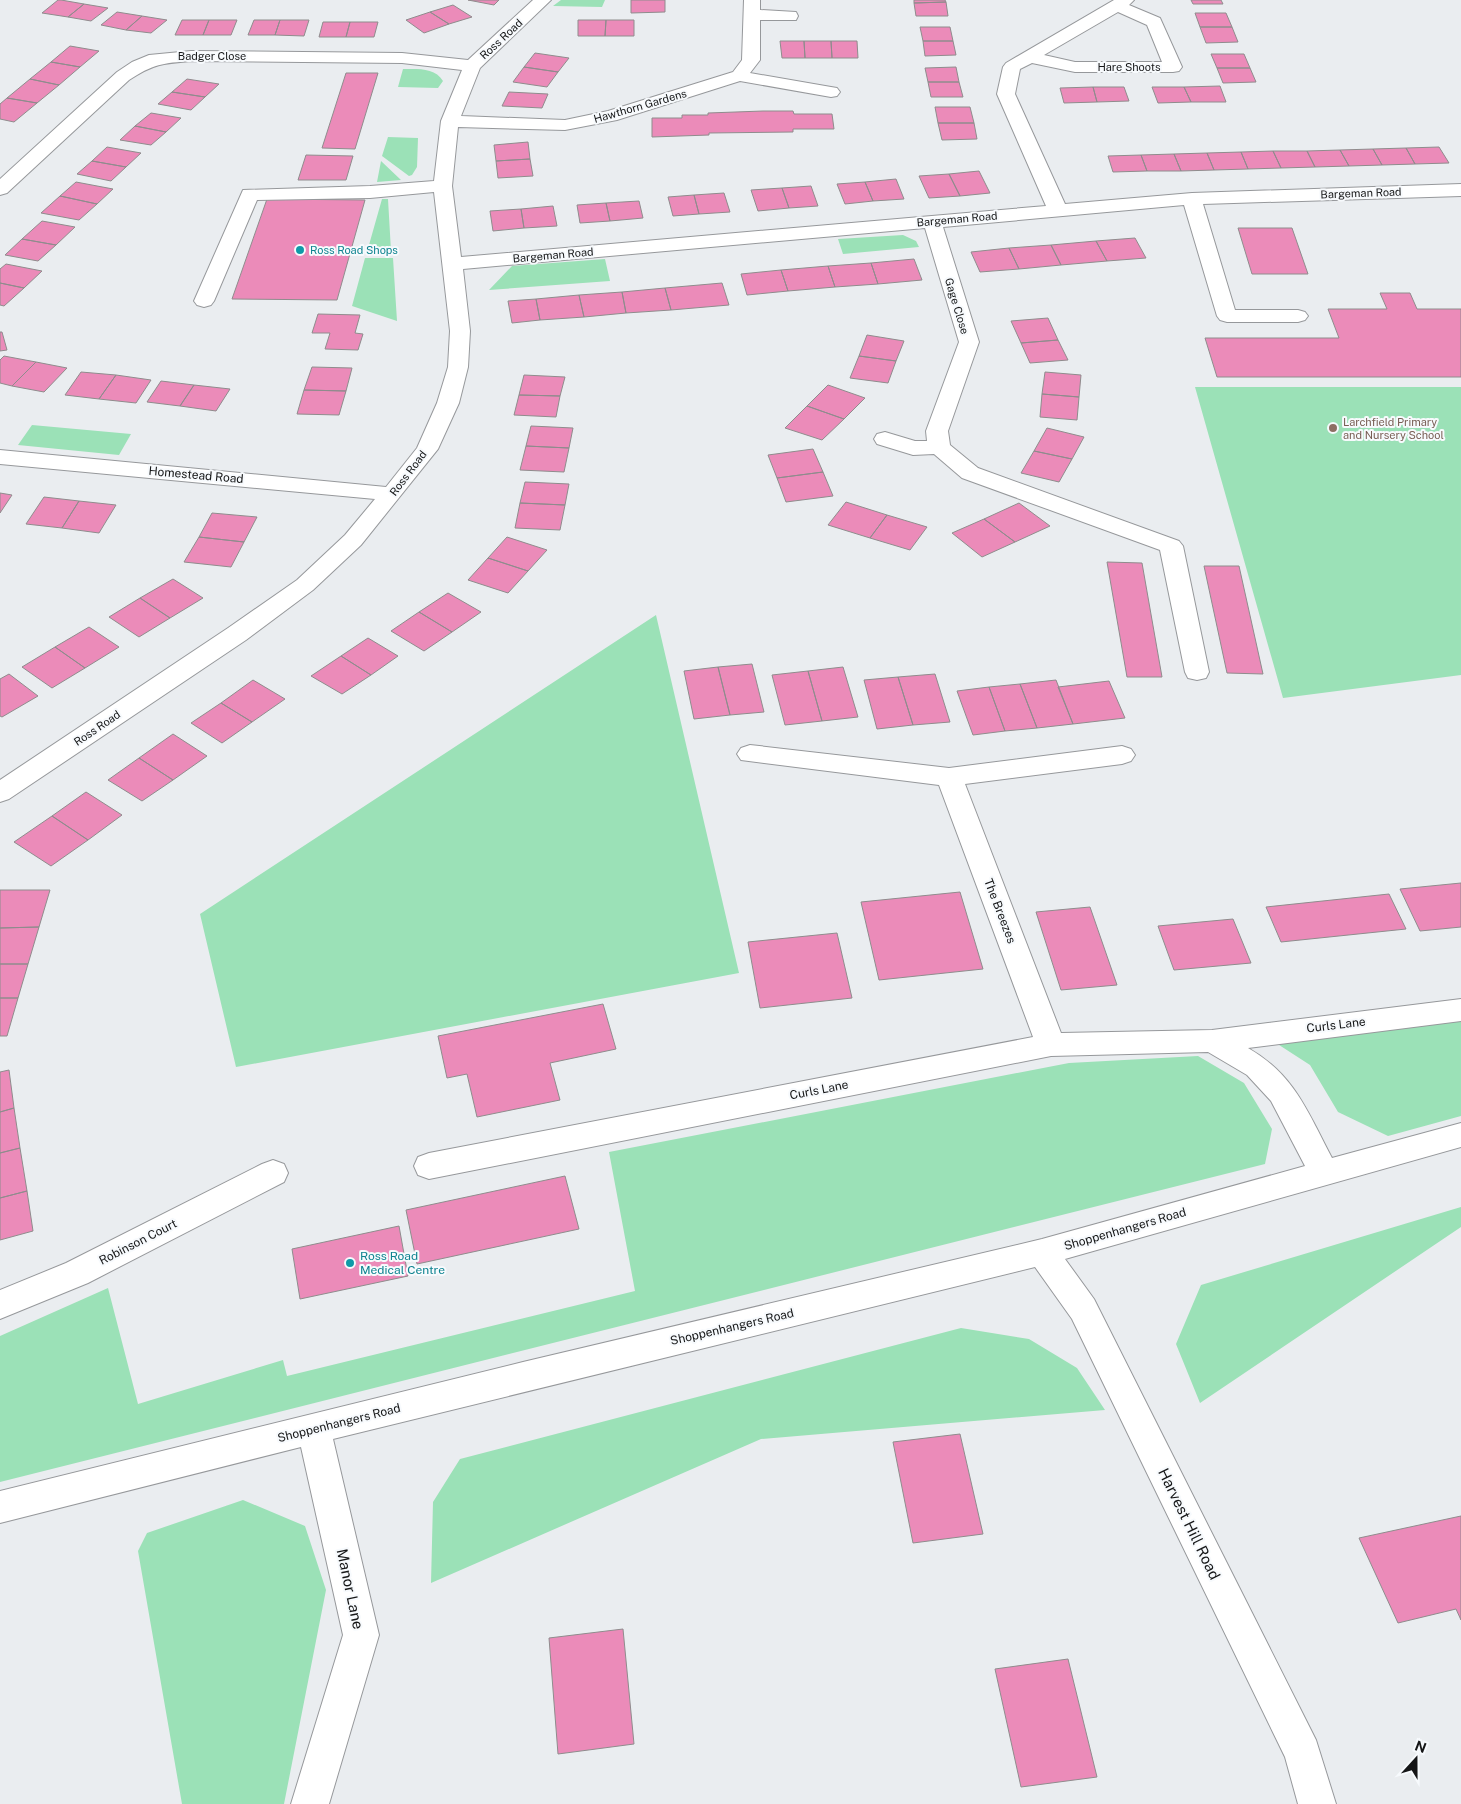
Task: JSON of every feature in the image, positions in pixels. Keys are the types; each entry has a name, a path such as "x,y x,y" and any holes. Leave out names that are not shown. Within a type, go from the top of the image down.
{"street":[{"name":"Ross Road","path":"1,790 237,634 305,585 353,540 427,449 448,403 458,367 460,332 443,186 450,121 472,66 543,0"},
{"name":"Hare Shoots","path":"1029,57 1074,67 1173,67 1154,22 1122,3 1029,57 1012,67 1006,94 1058,211"},
{"path":"739,76 751,60 752,8 790,16"},
{"name":"Badger Close","path":"0,189 123,76 138,66 155,59 191,56 402,58 472,66"},
{"name":"Hawthorn Gardens","path":"450,121 565,125 611,116 739,76 831,92"},
{"path":"204,301 250,194 370,192 443,186"},
{"name":"Bargeman Road","path":"453,264 1192,199 1461,190"},
{"path":"1192,199 1227,316 1298,316"},
{"name":"Gage Close","path":"932,221 969,342 936,431 939,447"},
{"path":"885,439 913,448 939,447 970,474 1171,546 1197,672"},
{"name":"Homestead Road","path":"0,457 392,494"},
{"path":"750,754 949,776 1122,755"},
{"name":"The Breezes","path":"949,776 1051,1045"},
{"name":"Curls Lane","path":"429,1166 1051,1045 1212,1041 1461,1010"},
{"path":"1212,1041 1257,1067 1282,1093 1325,1174"},
{"name":"Shoppenhangers Road","path":"0,1507 532,1374 1042,1252 1461,1135"},
{"name":"Robinson Court","path":"0,1305 77,1273 273,1173"},
{"name":"Harvest Hill Road","path":"1042,1252 1087,1318 1303,1753 1317,1804"},
{"name":"Manor Lane","path":"310,1804 361,1635 314,1429"}],"green space":[{"path":"561,0 605,0 602,7 553,6"},
{"path":"403,69 430,71 440,76 443,81 438,88 398,87"},
{"path":"388,137 418,138 417,167 412,175 409,176 382,156"},
{"path":"381,161 401,180 377,182"},
{"path":"382,199 388,199 391,251 367,252"},
{"path":"903,235 916,241 919,247 843,254 838,239"},
{"path":"365,258 393,258 397,321 352,306"},
{"path":"605,259 610,281 489,290 512,266"},
{"path":"1195,387 1461,387 1461,675 1283,698"},
{"path":"32,425 131,434 119,455 18,445"},
{"path":"656,615 739,973 236,1067 200,914"},
{"path":"1461,1021 1461,1116 1388,1136 1338,1112 1310,1065 1276,1043"},
{"path":"1198,1056 1244,1083 1272,1129 1265,1164 0,1482 0,1336 108,1288 138,1404 283,1360 287,1376 635,1291 609,1152 1069,1063"},
{"path":"1461,1207 1461,1227 1200,1403 1176,1344 1201,1285"},
{"path":"961,1328 1029,1339 1077,1368 1105,1410 761,1439 431,1583 433,1502 460,1459"},
{"path":"243,1500 305,1526 326,1590 284,1804 182,1804 138,1551 147,1533"}],"building":[{"path":"58,0 84,4 68,17 42,13"},
{"path":"468,0 499,0 494,5"},
{"path":"631,0 665,0 665,12 631,13"},
{"path":"914,0 945,0 946,2 914,3"},
{"path":"1191,0 1221,0 1223,4 1193,4"},
{"path":"946,2 948,16 916,16 914,3"},
{"path":"84,4 108,8 91,21 68,17"},
{"path":"453,5 472,17 449,24 430,12"},
{"path":"117,12 142,16 126,30 101,25"},
{"path":"430,12 449,24 424,33 406,20"},
{"path":"1195,13 1226,13 1232,27 1200,27"},
{"path":"142,16 167,20 151,33 126,30"},
{"path":"182,20 209,20 203,35 175,35"},
{"path":"209,20 237,20 231,35 203,35"},
{"path":"254,20 280,20 275,35 248,35"},
{"path":"280,20 309,20 304,36 275,35"},
{"path":"578,20 606,20 605,36 578,36"},
{"path":"606,20 634,20 634,36 605,36"},
{"path":"323,22 350,22 346,37 319,37"},
{"path":"350,22 378,22 374,37 346,37"},
{"path":"920,27 950,27 953,41 923,41"},
{"path":"1200,27 1232,27 1238,42 1206,43"},
{"path":"780,41 804,41 805,58 782,58"},
{"path":"804,41 831,41 832,58 805,58"},
{"path":"831,41 857,41 858,58 832,58"},
{"path":"923,41 953,41 956,55 925,56"},
{"path":"70,46 99,51 80,67 51,62"},
{"path":"535,53 569,58 558,72 524,67"},
{"path":"1211,54 1244,54 1250,68 1217,68"},
{"path":"51,62 80,67 59,85 30,79"},
{"path":"524,67 558,72 547,87 513,82"},
{"path":"956,67 959,82 928,82 925,68"},
{"path":"1217,68 1250,68 1256,82 1223,83"},
{"path":"346,73 378,73 355,149 322,148"},
{"path":"30,79 59,85 37,103 7,98"},
{"path":"187,79 219,84 205,97 172,92"},
{"path":"928,82 959,82 963,97 931,97"},
{"path":"1220,86 1226,102 1191,102 1184,87"},
{"path":"1093,87 1097,102 1064,103 1060,88"},
{"path":"1093,87 1124,87 1129,101 1097,102"},
{"path":"1152,87 1184,87 1191,102 1158,103"},
{"path":"172,92 205,97 191,110 158,104"},
{"path":"509,92 548,94 542,108 502,106"},
{"path":"7,98 37,103 14,122 0,119 0,104"},
{"path":"935,107 970,107 974,123 938,123"},
{"path":"793,111 794,114 832,114 834,129 793,129 793,132 709,133 709,135 652,137 652,118 682,118 682,115"},
{"path":"151,113 181,118 166,132 135,126"},
{"path":"938,123 974,123 977,139 942,140"},
{"path":"135,126 166,132 151,145 120,140"},
{"path":"528,142 530,159 496,161 494,145"},
{"path":"107,147 141,153 126,167 92,161"},
{"path":"1439,147 1449,163 1415,164 1406,148"},
{"path":"1406,148 1415,164 1382,165 1373,149"},
{"path":"1373,149 1382,165 1349,166 1340,150"},
{"path":"1340,150 1349,166 1315,167 1307,151"},
{"path":"1273,151 1281,168 1248,169 1241,152"},
{"path":"1273,151 1307,151 1315,167 1281,168"},
{"path":"1241,152 1248,169 1214,170 1207,153"},
{"path":"1207,153 1214,170 1181,171 1174,154"},
{"path":"1174,154 1181,171 1147,171 1141,155"},
{"path":"306,155 353,156 346,180 298,180"},
{"path":"1141,155 1147,171 1113,172 1108,156"},
{"path":"530,159 533,176 498,178 496,161"},
{"path":"92,161 126,167 111,181 77,174"},
{"path":"979,171 990,193 960,196 949,174"},
{"path":"949,174 960,196 929,198 919,176"},
{"path":"896,179 904,199 873,201 865,182"},
{"path":"76,182 113,189 97,204 60,196"},
{"path":"865,182 873,201 845,204 837,184"},
{"path":"811,186 818,206 789,208 782,188"},
{"path":"782,188 789,208 758,211 751,190"},
{"path":"724,193 730,212 699,214 694,195"},
{"path":"694,195 699,214 673,216 668,197"},
{"path":"60,196 97,204 79,220 41,213"},
{"name":"Ross Road Shops","path":"267,199 365,200 337,300 232,299"},
{"path":"639,201 643,218 610,221 606,203"},
{"path":"606,203 610,221 580,223 577,205"},
{"path":"553,206 557,226 524,228 521,209"},
{"path":"521,209 524,228 493,231 490,211"},
{"path":"42,221 75,227 56,245 22,239"},
{"path":"1238,228 1292,228 1308,274 1252,274"},
{"path":"1135,238 1146,258 1107,261 1096,241"},
{"path":"22,239 56,245 38,261 5,255"},
{"path":"1096,241 1107,261 1061,265 1051,245"},
{"path":"1051,245 1061,265 1019,269 1009,248"},
{"path":"1009,248 1019,269 980,272 971,252"},
{"path":"914,259 922,280 878,284 871,263"},
{"path":"871,263 878,284 835,287 828,266"},
{"path":"6,264 42,271 24,288 0,283 0,269"},
{"path":"828,266 835,287 788,291 781,270"},
{"path":"781,270 788,291 747,295 741,274"},
{"path":"0,283 24,288 4,306 0,305"},
{"path":"722,283 729,305 671,310 665,288"},
{"path":"665,288 671,310 626,313 622,292"},
{"path":"622,292 626,313 584,317 579,295"},
{"path":"1380,293 1410,293 1417,309 1461,309 1461,377 1217,377 1205,338 1339,338 1328,309 1387,309"},
{"path":"579,295 584,317 540,320 536,299"},
{"path":"536,299 540,320 512,323 508,301"},
{"path":"318,314 360,315 355,333 363,334 358,350 325,349 330,333 312,333"},
{"path":"1048,318 1058,340 1021,343 1011,321"},
{"path":"0,332 2,332 7,350 0,351"},
{"path":"867,335 904,341 896,361 859,356"},
{"path":"1058,340 1068,360 1030,363 1021,343"},
{"path":"4,356 36,362 12,386 0,383 0,360"},
{"path":"859,356 896,361 888,383 850,378"},
{"path":"36,362 67,368 44,392 12,386"},
{"path":"312,367 352,368 346,391 304,390"},
{"path":"81,372 116,375 99,399 65,395"},
{"path":"1045,372 1081,375 1079,397 1042,394"},
{"path":"116,375 151,380 136,403 99,399"},
{"path":"524,375 565,377 560,396 519,395"},
{"path":"161,381 194,385 180,406 147,402"},
{"path":"194,385 230,389 216,411 180,406"},
{"path":"828,385 865,398 844,419 807,406"},
{"path":"304,390 346,391 339,415 297,414"},
{"path":"1042,394 1079,397 1077,420 1040,417"},
{"path":"519,395 560,396 556,417 514,415"},
{"path":"807,406 844,419 822,440 785,428"},
{"path":"531,426 573,428 569,448 526,446"},
{"path":"1047,428 1084,437 1072,459 1034,451"},
{"path":"526,446 569,448 564,472 520,470"},
{"path":"813,449 823,472 777,478 768,455"},
{"path":"1034,451 1072,459 1059,482 1021,473"},
{"path":"823,472 833,496 786,502 777,478"},
{"path":"525,482 569,484 565,505 520,503"},
{"path":"0,493 12,495 0,513"},
{"path":"44,497 79,501 62,528 26,524"},
{"path":"79,501 116,505 99,533 62,528"},
{"path":"846,502 887,515 870,538 828,525"},
{"path":"520,503 565,505 560,530 515,528"},
{"path":"1019,503 1050,526 1015,542 984,519"},
{"path":"212,513 257,517 244,542 199,537"},
{"path":"887,515 927,527 910,550 870,538"},
{"path":"984,519 1015,542 982,557 952,533"},
{"path":"199,537 244,542 231,567 184,562"},
{"path":"507,537 547,550 528,571 488,558"},
{"path":"488,558 528,571 508,593 468,580"},
{"path":"1107,562 1142,563 1162,677 1127,677"},
{"path":"1204,566 1239,566 1263,674 1227,673"},
{"path":"173,579 203,598 170,618 140,598"},
{"path":"448,593 481,612 452,632 419,612"},
{"path":"140,598 170,618 139,637 109,617"},
{"path":"419,612 452,632 424,651 391,631"},
{"path":"89,627 119,647 85,668 55,647"},
{"path":"368,638 398,656 371,675 341,656"},
{"path":"55,647 85,668 52,688 22,667"},
{"path":"341,656 371,675 342,694 311,676"},
{"path":"752,664 764,712 730,715 718,667"},
{"path":"718,667 730,715 694,719 684,671"},
{"path":"843,667 858,717 822,721 808,671"},
{"path":"808,671 822,721 785,725 772,675"},
{"path":"9,674 38,696 2,717 0,716 0,679"},
{"path":"935,674 950,722 913,725 898,677"},
{"path":"898,677 913,725 877,729 864,680"},
{"path":"253,680 285,699 252,722 221,703"},
{"path":"1056,680 1073,724 1037,728 1020,684"},
{"path":"1109,681 1125,718 1073,724 1058,687"},
{"path":"1020,684 1037,728 1005,731 989,687"},
{"path":"989,687 1005,731 973,735 957,691"},
{"path":"221,703 252,722 222,743 191,723"},
{"path":"173,734 207,756 173,780 139,758"},
{"path":"139,758 173,780 142,801 108,780"},
{"path":"86,792 122,815 88,840 52,816"},
{"path":"52,816 88,840 51,866 14,842"},
{"path":"1461,883 1461,927 1420,931 1400,889"},
{"path":"0,890 50,890 39,927 0,928"},
{"path":"960,892 983,969 879,980 861,902"},
{"path":"1389,894 1406,929 1281,942 1266,907"},
{"path":"1090,907 1117,985 1061,990 1036,912"},
{"path":"1233,919 1251,963 1174,970 1158,926"},
{"path":"39,927 28,964 0,964 0,928"},
{"path":"837,933 852,998 760,1008 748,942"},
{"path":"0,964 28,964 18,998 0,998"},
{"path":"0,998 18,998 7,1036 0,1036"},
{"path":"603,1004 616,1049 550,1063 560,1100 477,1117 467,1074 447,1078 438,1036"},
{"path":"9,1070 14,1108 0,1112 0,1072"},
{"path":"14,1108 20,1148 0,1153 0,1112"},
{"path":"20,1148 27,1191 0,1198 0,1153"},
{"path":"565,1176 579,1229 417,1264 406,1210"},
{"path":"27,1191 33,1231 0,1240 0,1198"},
{"name":"Ross Road Medical Centre","path":"399,1226 408,1276 300,1299 292,1249"},
{"path":"960,1434 983,1534 913,1543 893,1442"},
{"path":"1461,1516 1461,1620 1456,1609 1398,1623 1359,1538"},
{"path":"623,1629 634,1744 558,1754 549,1638"},
{"path":"1068,1659 1097,1777 1021,1787 995,1669"}],"place":[{"name":"Ross Road Shops","path":"300,250"},
{"name":"Larchfield Primary and Nursery School","path":"1333,428"},
{"name":"Ross Road Medical Centre","path":"350,1263"}]}
